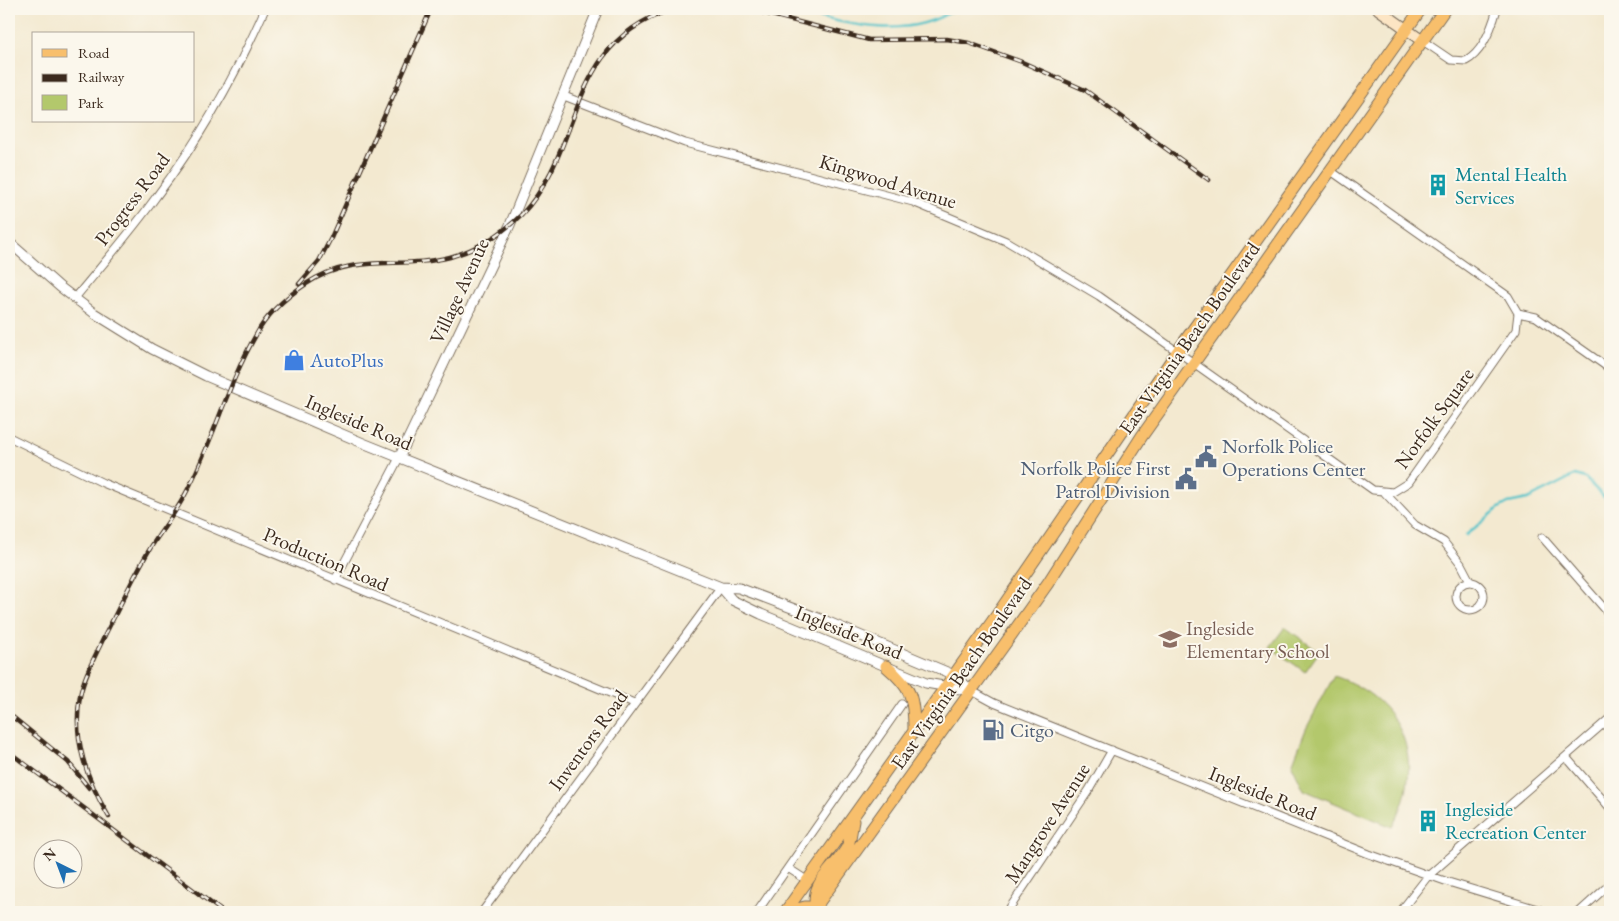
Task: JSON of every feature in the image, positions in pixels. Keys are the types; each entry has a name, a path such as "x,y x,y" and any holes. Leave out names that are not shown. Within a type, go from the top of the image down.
{"main road":[{"path":"1378,9 1423,41"},
{"name":"East Virginia Beach Boulevard","path":"785,912 945,688 1177,352 1421,9"},
{"name":"East Virginia Beach Boulevard","path":"817,910 1048,583 1142,436 1445,9"},
{"path":"886,666 902,679 908,688 914,706 914,731"},
{"path":"817,910 814,900 817,887 846,848 854,817"},
{"path":"785,912 805,907 817,910"}],"street":[{"name":"Progress Road","path":"75,298 156,198 188,152 236,70 265,9"},
{"name":"Village Avenue","path":"334,580 399,458 492,265 564,96 598,9"},
{"path":"1423,41 1451,60 1466,61 1475,54 1485,39 1497,9"},
{"name":"Kingwood Avenue","path":"564,96 685,143 913,202 958,220 1006,242 1061,272 1177,352"},
{"path":"1331,170 1508,296 1518,313 1536,317 1610,369"},
{"name":"Ingleside Road","path":"9,242 75,298 128,335 161,354 253,396 399,458 721,587 739,588 826,621 954,675 972,691 994,703 1369,854 1428,876 1547,912"},
{"name":"Norfolk Square","path":"1385,493 1399,490 1408,482 1516,330 1518,313"},
{"path":"1177,352 1369,488 1385,493 1415,525 1444,542 1461,564 1470,581 1480,585 1484,594 1478,607 1470,610 1460,607 1455,598 1457,588 1470,581"},
{"name":"Production Road","path":"9,437 103,483 634,703"},
{"path":"1542,537 1610,615"},
{"name":"Ingleside Road","path":"721,587 732,600 761,614 926,683 945,688 972,691"},
{"name":"Inventors Road","path":"482,912 721,587"},
{"name":"East Virginia Beach Boulevard","path":"757,912 902,704"},
{"path":"1400,912 1428,876 1610,718"},
{"name":"Mangrove Avenue","path":"1007,912 1089,790 1112,750"},
{"path":"1566,757 1610,808"},
{"path":"788,868 808,881"},
{"path":"1579,912 1610,884"}],"green space":[{"path":"1285,627 1319,652 1305,672 1270,647"},
{"path":"1334,676 1358,686 1378,700 1393,717 1403,736 1408,757 1408,780 1403,803 1392,827 1304,790 1292,765 1306,729"}],"waterway":[{"path":"786,9 850,24 872,27 915,25 936,19 955,9"},
{"path":"1466,535 1508,503 1528,499 1575,475 1585,478 1610,503"}],"railway":[{"path":"299,284 319,261 331,238 431,9"},
{"path":"109,817 94,789 83,759 78,728 78,712 82,688 94,658 139,568 187,491 237,373 260,327 271,313 291,294 324,274 359,265 431,261 450,257 479,246 506,229 521,215 542,188 557,159 593,72 611,47 637,26 672,9"},
{"path":"748,9 869,40 947,39 969,43 1022,62 1085,90 1209,180"},
{"path":"9,714 68,762 89,788"},
{"path":"9,752 223,912"}],"place":[{"name":"Mental Health Services","path":"1438,185"},
{"name":"AutoPlus","path":"294,360"},
{"name":"Norfolk Police Operations Center","path":"1206,457"},
{"name":"Norfolk Police First Patrol Division","path":"1186,479"},
{"name":"Ingleside Elementary School","path":"1170,639"},
{"name":"Citgo","path":"993,730"},
{"name":"Ingleside Recreation Center","path":"1428,821"}]}
